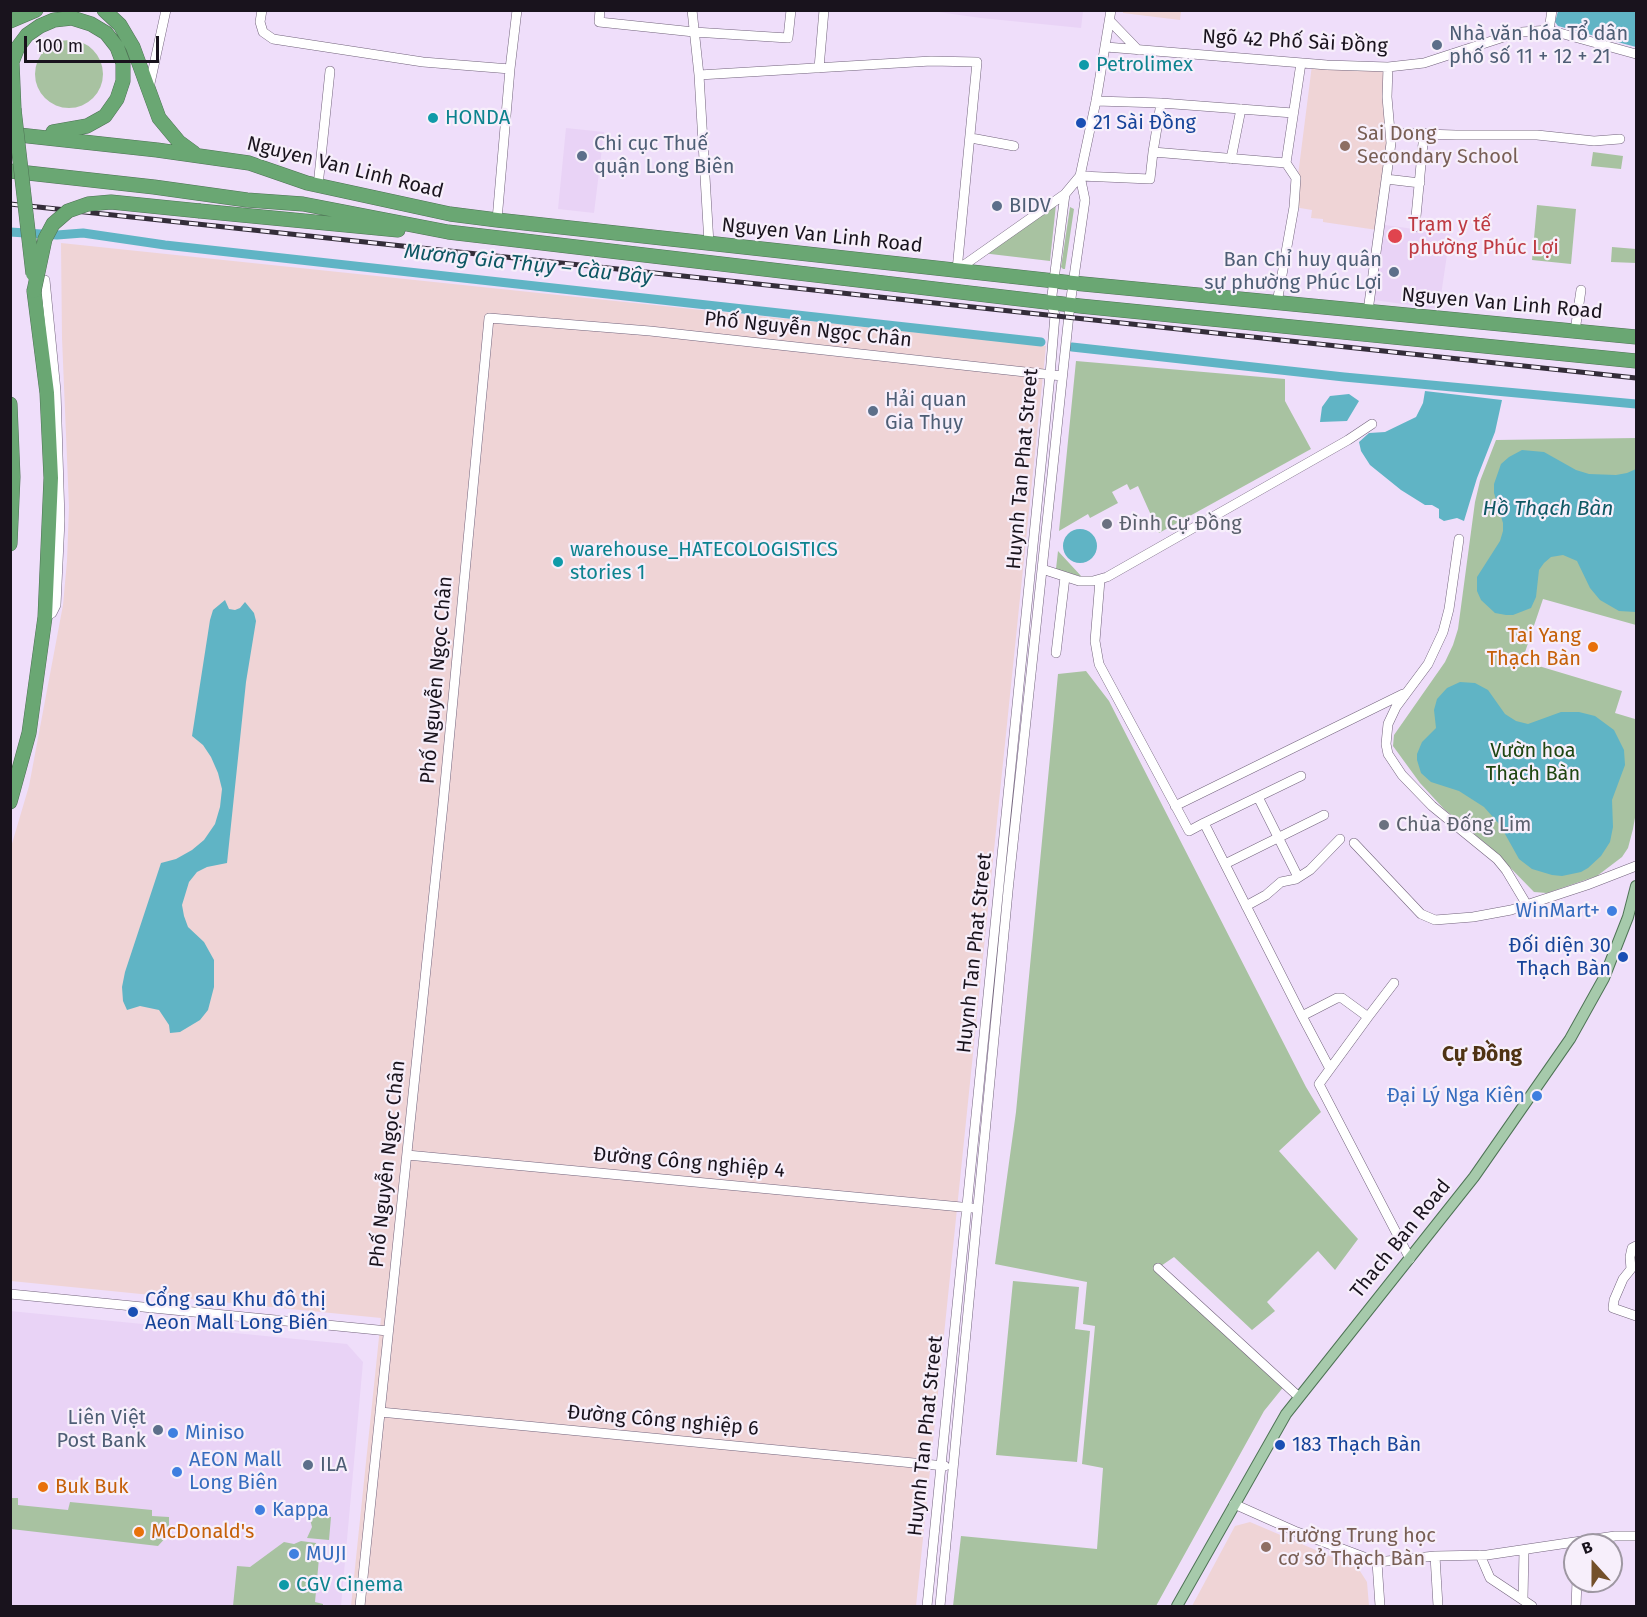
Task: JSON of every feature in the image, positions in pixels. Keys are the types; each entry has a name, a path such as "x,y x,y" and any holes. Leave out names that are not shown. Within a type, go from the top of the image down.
{"highway":[{"path":"10,21 36,10"},
{"path":"104,10 120,25 133,47 159,118 178,142 194,152 228,160"},
{"path":"10,802 29,733 45,617 51,478 47,393 34,291 14,109 12,62 18,47 27,35 54,20 72,18 92,24 106,33 117,47 123,63 123,81 117,99 105,116 87,126 69,131 16,134"},
{"name":"Nguyen Van Linh Road","path":"16,134 249,163 318,186 450,214 497,220 1073,284 1636,337"},
{"name":"Nguyen Van Linh Road","path":"10,171 247,200 303,204 448,232 1052,303 1636,361"},
{"path":"34,291 45,239 54,224 68,211 88,204 111,202 418,232 448,232"},
{"path":"890,283 893,264"},
{"path":"10,404 13,477 10,544"}],"main road":[{"path":"10,87 14,109"},
{"name":"Thach Ban Road","path":"1177,1606 1286,1414 1488,1158 1570,1039 1604,978 1628,917 1636,886"}],"street":[{"path":"148,90 166,10"},
{"path":"497,220 510,69 518,10"},
{"path":"600,10 599,22 694,32 788,38 791,10"},
{"path":"692,10 699,75 709,244"},
{"path":"819,68 824,10"},
{"path":"1552,10 1549,30 1636,54"},
{"path":"260,11 262,32 273,39 423,62 510,69"},
{"path":"957,270 1065,194 1080,176 1096,101 1110,16"},
{"path":"1110,16 1138,50"},
{"name":"Ngõ 42 Phố Sài Đồng","path":"1106,47 1301,63 1388,67 1424,63 1510,35 1549,30"},
{"path":"699,75 931,61 977,62 957,270"},
{"path":"1277,303 1294,207 1296,178 1286,163 1301,63"},
{"path":"1368,311 1392,133 1388,110 1388,67"},
{"path":"318,186 330,71"},
{"path":"1096,101 1161,103 1293,113"},
{"path":"1080,176 1150,179 1161,103"},
{"path":"1231,159 1241,109"},
{"path":"1392,133 1537,135 1594,141 1620,139"},
{"path":"1415,227 1424,133"},
{"path":"971,138 1014,146"},
{"path":"1153,152 1286,163"},
{"name":"Huynh Tan Phat Street","path":"1021,723 1042,569 1070,305 1085,200 1080,176"},
{"path":"1386,179 1420,183"},
{"name":"Huynh Tan Phat Street","path":"927,1606 951,1369 973,1208 1021,723 1055,315 1052,303 1065,194"},
{"path":"45,280 56,391 60,512 56,605 52,614 45,617"},
{"path":"1575,331 1581,290"},
{"name":"Phố Nguyễn Ngọc Chân","path":"360,1606 443,805 489,318 650,331 1050,375"},
{"path":"1050,375 1062,376"},
{"path":"1042,569 1079,581 1100,580 1348,440 1372,424"},
{"path":"1459,539 1451,598 1444,629 1434,654 1396,706 1386,734 1388,754 1407,781 1432,806 1497,859 1527,905"},
{"path":"1056,653 1065,576"},
{"path":"1100,580 1095,641 1099,664 1188,831 1301,776"},
{"path":"1175,806 1408,691"},
{"path":"1258,796 1298,877"},
{"path":"1225,864 1324,815"},
{"path":"1204,823 1330,1069"},
{"path":"1246,906 1266,895 1281,882 1298,877 1315,866 1340,839"},
{"path":"1354,843 1427,918 1445,920 1473,917 1527,905 1636,866"},
{"path":"1394,982 1319,1084 1410,1259"},
{"path":"1302,1016 1337,998 1342,998 1368,1017"},
{"name":"Đường Công nghiệp 4","path":"406,1155 973,1208"},
{"name":"Huynh Tan Phat Street","path":"940,1606 962,1370 973,1208"},
{"path":"1636,1246 1632,1248 1630,1257 1634,1270 1623,1279 1613,1308 1636,1316"},
{"path":"1158,1268 1299,1397"},
{"path":"10,1294 388,1331"},
{"path":"951,1369 962,1370"},
{"name":"Đường Công nghiệp 6","path":"380,1412 953,1467"},
{"path":"1234,1504 1297,1532 1377,1562 1435,1556 1480,1555 1563,1546"},
{"path":"1523,1599 1524,1550"},
{"path":"1480,1555 1491,1578 1532,1606"},
{"path":"1435,1556 1440,1606"},
{"path":"1377,1562 1380,1606"}],"shaded area":[{"path":"931,10 1083,11 1081,28"},
{"path":"1123,10 1181,11 1180,20 1123,13"},
{"name":"Sai Dong Secondary School","path":"1312,65 1385,71 1388,140 1377,230 1323,222 1323,219 1311,218 1312,210 1294,207"},
{"name":"Chi cục Thuế quận Long Biên","path":"566,128 604,132 594,213 558,209"},
{"path":"1385,225 1450,234 1439,309 1374,300"},
{"path":"61,243 1046,346 916,1606 351,1606 381,1318 11,1281 11,847 29,786 63,605 67,561 69,507 62,338"},
{"path":"10,1311 347,1344 363,1362 341,1606 11,1606"},
{"name":"Trường Trung học cơ sở Thạch Bàn","path":"1250,1522 1358,1568 1367,1582 1369,1606 1192,1606 1235,1526"}],"green space":[{"path":"62,40 76,40 88,45 98,55 103,74 98,93 88,103 76,108 62,108 50,103 40,93 35,81 35,67 40,55 50,45"},
{"path":"1593,152 1623,156 1621,169 1591,166"},
{"path":"1056,204 1050,261 982,253"},
{"path":"1537,205 1576,209 1571,264 1532,260"},
{"path":"1070,207 1074,209 1065,269 1063,269 1061,267"},
{"path":"1612,247 1636,249 1636,263 1611,262"},
{"path":"1076,361 1285,379 1285,401 1311,449 1159,533 1138,486 1130,490 1127,484 1112,492 1118,503 1090,518 1088,514 1059,531"},
{"name":"Vườn hoa Thạch Bàn","path":"1636,438 1636,625 1543,599 1522,661 1622,691 1615,713 1636,721 1636,812 1633,829 1628,848 1622,857 1597,876 1547,893 1534,892 1491,848 1444,809 1420,783 1393,746 1394,735 1445,662 1453,645 1458,629 1475,502 1480,481 1496,440"},
{"path":"1058,551 1082,577 1056,569"},
{"path":"1086,671 1109,701 1306,1087 1321,1112 1279,1151 1358,1239 1335,1270 1318,1251 1267,1302 1275,1311 1252,1330 1174,1257 1158,1268 1285,1385 1264,1411 1156,1606 953,1606 961,1536 1097,1549 1103,1468 1082,1464 1095,1326 1083,1324 1087,1282 995,1264 1016,1112 1058,674"},
{"path":"1013,1281 1079,1287 1075,1329 1090,1331 1077,1462 996,1455"},
{"path":"11,1498 18,1498 18,1505 68,1510 70,1502 152,1510 152,1516 169,1517 169,1534 158,1546 11,1529"},
{"path":"309,1515 331,1517 329,1540 307,1538 312,1527"},
{"path":"301,1541 316,1543 315,1550 322,1551 321,1558 319,1558 315,1602 323,1606 233,1606 237,1566 250,1567 284,1542 294,1544"}],"water":[{"path":"1558,11 1636,11 1636,47 1558,26 1555,22"},
{"path":"1425,391 1502,400 1495,432 1477,478 1464,521 1457,518 1444,521 1439,518 1439,509 1432,505 1425,505 1401,490 1370,465 1361,451 1359,442 1369,433 1385,432 1416,417 1423,403"},
{"path":"1349,394 1359,401 1347,421 1320,422 1322,407 1330,396"},
{"name":"Hồ Thạch Bàn","path":"1522,450 1544,452 1576,470 1589,474 1616,475 1636,469 1636,612 1619,611 1600,600 1590,588 1577,561 1563,555 1551,557 1539,570 1536,597 1531,608 1513,615 1506,615 1495,613 1481,600 1477,591 1477,577 1500,541 1503,531 1494,484 1501,464"},
{"path":"1080,529 1092,534 1097,546 1092,558 1080,563 1068,558 1063,546 1068,534"},
{"path":"225,600 229,609 235,610 245,602 254,613 256,621 246,682 227,863 207,867 197,872 189,882 182,905 188,927 204,942 214,960 214,987 208,1010 200,1020 180,1032 170,1033 169,1025 159,1010 140,1006 127,1010 123,1001 122,987 161,863 176,859 204,840 215,824 220,807 222,789 218,773 203,745 192,736 210,620 213,610"},
{"path":"1460,682 1475,683 1488,690 1505,714 1516,721 1528,724 1561,712 1579,712 1595,716 1614,730 1624,750 1625,765 1612,800 1613,827 1610,842 1601,856 1588,868 1562,876 1532,869 1519,859 1500,825 1484,807 1459,791 1431,782 1421,773 1417,754 1422,742 1436,728 1434,710 1437,699 1447,688"}],"waterway":[{"name":"Mương Gia Thụy – Cầu Bây","path":"10,232 57,235 83,233 165,245 1041,342"},
{"path":"1072,347 1344,377 1636,404"}],"railway":[{"path":"10,204 1636,378"}],"place":[{"name":"Nhà văn hóa Tổ dân phố số 11 + 12 + 21","path":"1437,45"},
{"name":"Petrolimex","path":"1084,65"},
{"name":"HONDA","path":"433,118"},
{"name":"21 Sài Đồng","path":"1081,123"},
{"name":"Sai Dong Secondary School","path":"1345,146"},
{"name":"Chi cục Thuế quận Long Biên","path":"582,156"},
{"name":"BIDV","path":"997,206"},
{"name":"Trạm y tế phường Phúc Lợi","path":"1395,236"},
{"name":"Ban Chỉ huy quân sự phường Phúc Lợi","path":"1394,272"},
{"name":"Hải quan Gia Thụy","path":"873,411"},
{"name":"Đình Cự Đồng","path":"1107,524"},
{"name":"warehouse_HATECOLOGISTICS stories 1","path":"558,562"},
{"name":"Tai Yang Thạch Bàn","path":"1593,647"},
{"name":"Chùa Đống Lim","path":"1384,825"},
{"name":"WinMart+","path":"1612,911"},
{"name":"Đối diện 30 Thạch Bàn","path":"1623,957"},
{"name":"Đại Lý Nga Kiên","path":"1537,1096"},
{"name":"Cổng sau Khu đô thị Aeon Mall Long Biên","path":"133,1312"},
{"name":"Liên Việt Post Bank","path":"158,1430"},
{"name":"Miniso","path":"173,1433"},
{"name":"183 Thạch Bàn","path":"1280,1445"},
{"name":"ILA","path":"308,1465"},
{"name":"AEON Mall Long Biên","path":"177,1472"},
{"name":"Buk Buk","path":"43,1487"},
{"name":"Kappa","path":"260,1510"},
{"name":"McDonald's","path":"139,1532"},
{"name":"Trường Trung học cơ sở Thạch Bàn","path":"1266,1547"},
{"name":"MUJI","path":"294,1554"},
{"name":"CGV Cinema","path":"284,1585"}],"district":[{"name":"Cự Đồng","path":"1482,1055"}]}
